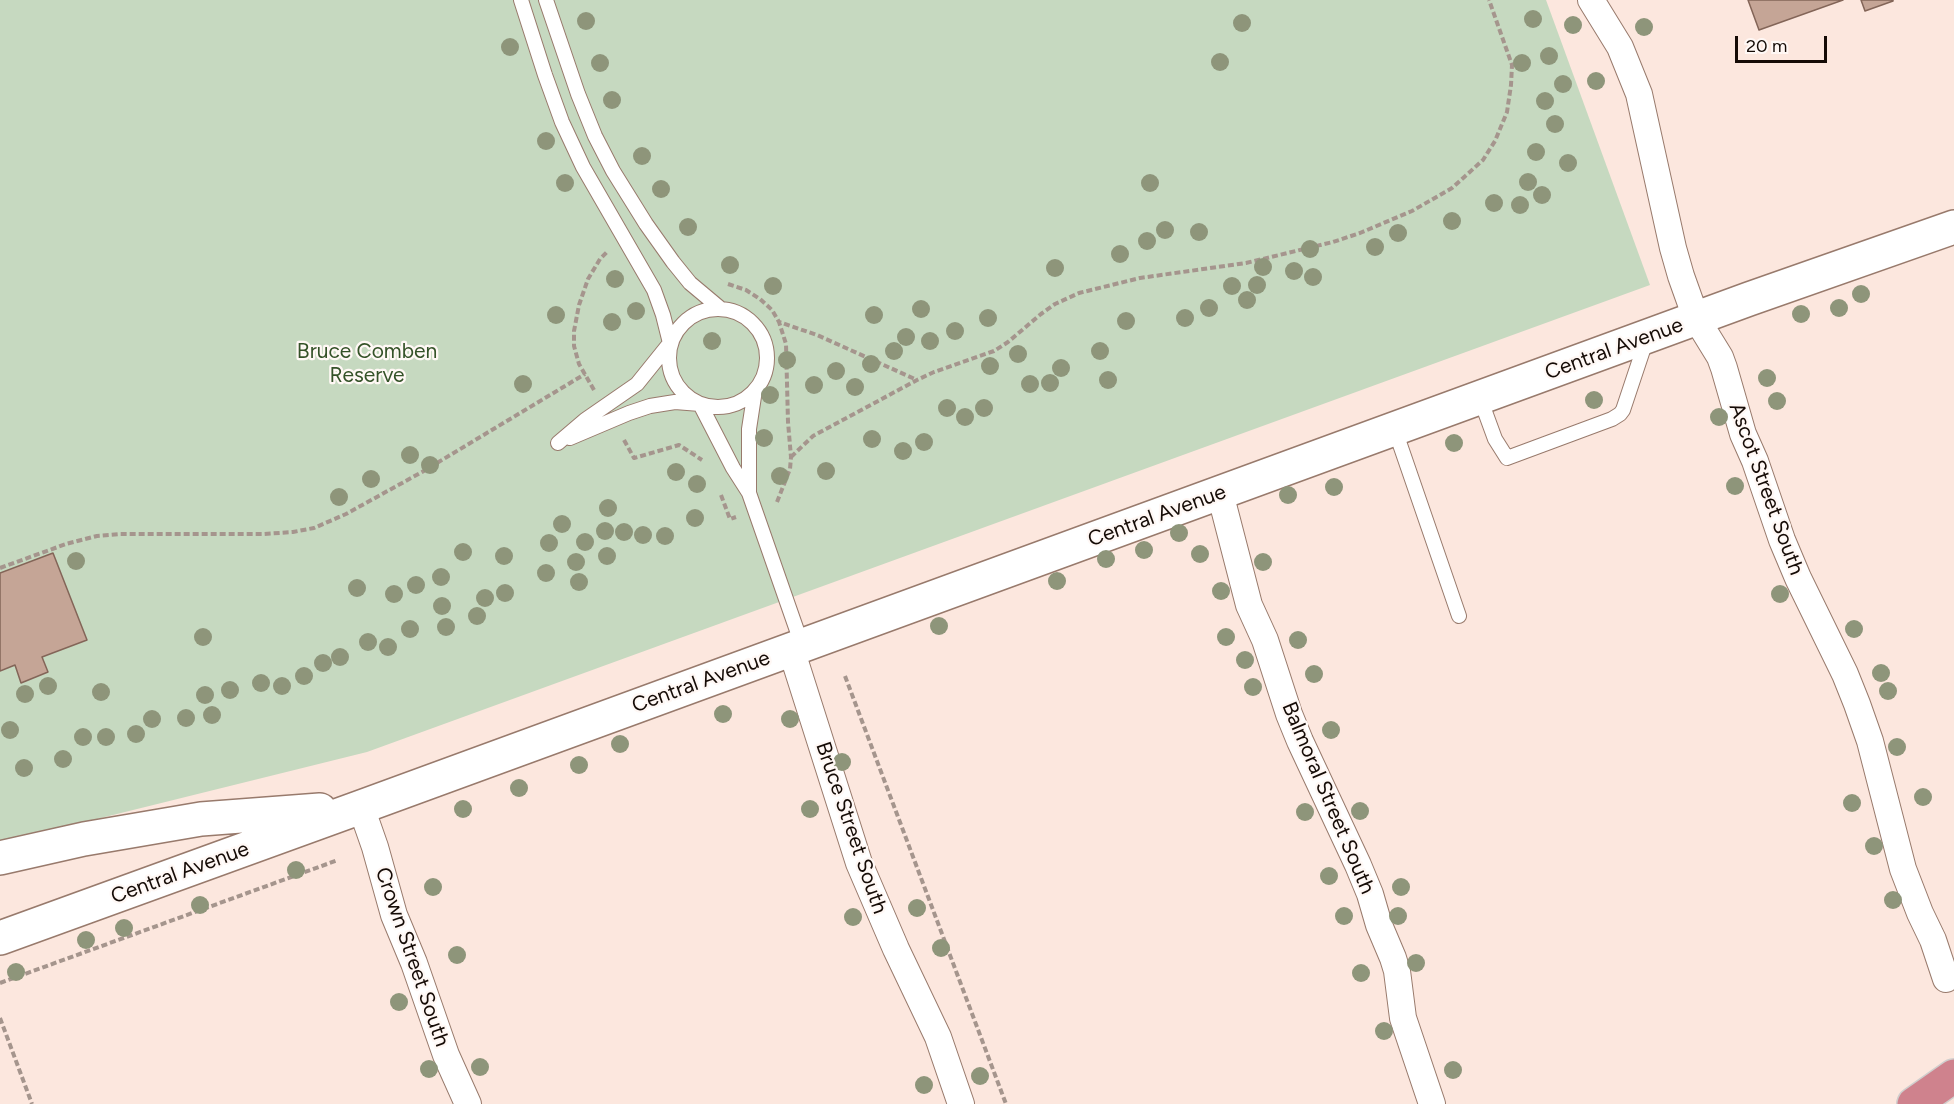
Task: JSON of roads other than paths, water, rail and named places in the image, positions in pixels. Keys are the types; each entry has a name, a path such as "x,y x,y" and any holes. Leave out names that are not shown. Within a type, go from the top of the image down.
{"highway":[{"path":"1914,1104 1954,1076"}],"main road":[{"name":"Central Avenue","path":"0,938 1395,430 1696,318 1954,226"},
{"name":"Central Avenue","path":"0,858 84,839 201,819 361,807"}],"street":[{"name":"Ascot Street South","path":"1591,0 1620,47 1639,94 1681,276 1696,318 1720,357 1743,434 1755,460 1782,540 1857,704 1870,741 1903,869 1933,940 1946,979"},
{"name":"Balmoral Street South","path":"1220,493 1250,605 1265,640 1289,714 1358,865 1393,958 1397,971 1403,1018 1432,1104"},
{"name":"Bruce Street South","path":"796,647 859,863 896,949 938,1037 961,1104"},
{"name":"Crown Street South","path":"361,807 394,915 414,963 446,1055 468,1104"}],"lane":[{"path":"521,0 562,122 583,167 654,290 670,343 668,358 677,386 700,404 733,468 749,493 796,647"},
{"path":"546,0 578,94 595,136 613,171 673,262 690,283 721,309"},
{"path":"721,309 736,312 749,320 759,332 765,346 767,361 763,377 755,390 730,405 715,406 675,402 650,406 558,442 637,384 670,343 678,329 690,317 705,310 721,309"},
{"path":"1480,398 1496,439 1507,458 1620,414 1648,336"},
{"path":"749,493 749,429 755,390"},
{"path":"1395,430 1459,616"}],"park label":[{"name":"Bruce Comben Reserve","path":"367,364"}]}
